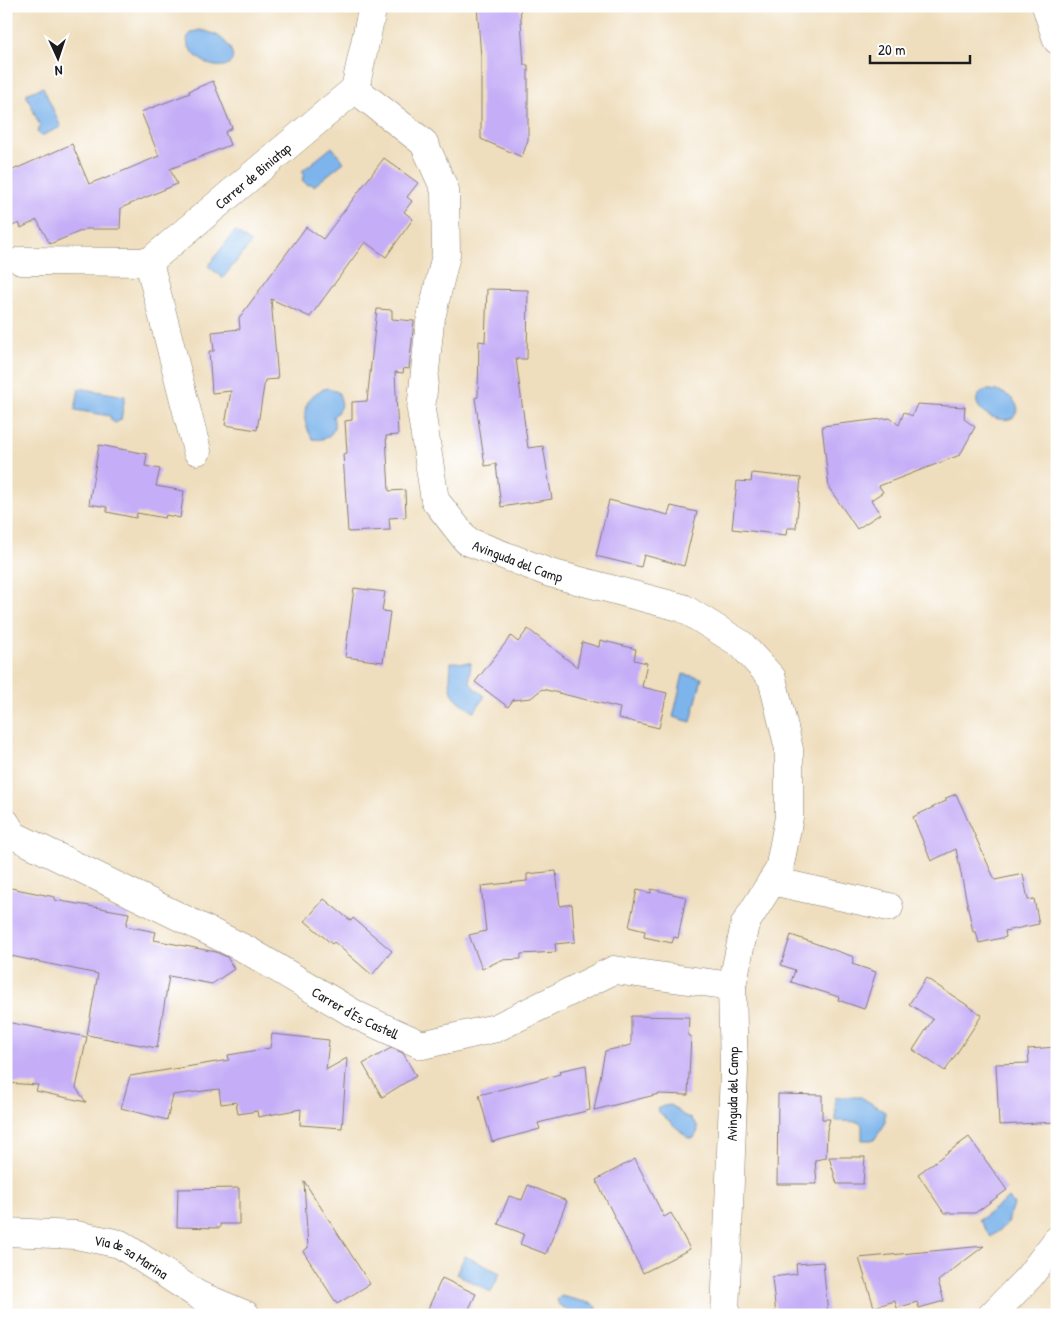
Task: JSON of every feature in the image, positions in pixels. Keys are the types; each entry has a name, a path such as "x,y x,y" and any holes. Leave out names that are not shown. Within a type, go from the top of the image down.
{"street":[{"path":"355,89 373,6"},
{"path":"1046,6 1057,40"},
{"name":"Carrer de Biniatap","path":"149,262 355,89"},
{"name":"Avinguda del Camp","path":"355,89 424,143 446,190 446,255 430,322 421,410 435,500 467,541 550,572 683,608 741,644 772,678 789,749 789,817 779,870 746,924 732,986 734,1071 725,1315"},
{"path":"21,261 149,262 197,451"},
{"name":"Carrer d'Es Castell","path":"6,823 12,834 246,950 358,1016 422,1045 496,1028 614,970 732,986"},
{"path":"772,881 888,907"},
{"name":"Via de sa Marina","path":"6,1232 76,1235 120,1244 198,1295 246,1315"},
{"path":"992,1315 1029,1277 1057,1240"}],"water":[{"path":"200,30 221,38 230,48 233,58 228,65 215,66 208,64 190,49 188,37"},
{"path":"43,87 61,127 41,136 37,132 40,126 26,94"},
{"path":"332,147 344,162 314,186 312,184 307,185 302,180 304,174 302,171"},
{"path":"235,231 251,243 223,278 208,266"},
{"path":"79,388 125,396 121,420 115,423 111,420 110,416 75,410"},
{"path":"327,388 338,392 341,406 333,417 333,431 323,439 313,439 306,424 305,409 312,396"},
{"path":"986,390 1001,392 1014,400 1018,409 1014,417 999,419 984,412 979,407 977,401 979,395"},
{"path":"451,662 471,663 470,683 485,696 474,712 459,701 452,692 450,680"},
{"path":"683,674 702,678 691,722 673,717"},
{"path":"835,1097 861,1097 885,1112 885,1124 874,1140 862,1140 862,1125 859,1122 836,1121"},
{"path":"670,1105 692,1119 697,1125 698,1131 694,1138 688,1138 658,1111 659,1107"},
{"path":"1009,1198 1014,1205 1008,1223 991,1237 979,1220"},
{"path":"465,1256 500,1273 491,1292 456,1274"},
{"path":"561,1296 593,1304 596,1307 596,1315 571,1315 565,1308 559,1305 557,1300"}],"building":[{"path":"477,6 520,6 524,65 528,65 528,140 522,157 481,139 481,57"},
{"path":"213,81 232,128 225,132 230,145 170,169 177,184 121,208 120,229 86,229 50,244 37,220 21,228 19,223 6,229 6,173 72,144 89,184 159,156 141,112 190,93 189,91"},
{"path":"384,158 418,183 407,197 412,201 404,212 413,219 386,257 365,242 310,317 271,299 278,379 265,380 257,430 225,425 231,391 212,393 209,351 214,351 212,332 240,329 239,318 306,227 323,239"},
{"path":"487,289 528,290 527,359 516,359 528,448 543,446 552,499 501,507 496,464 485,466 475,398 478,397 479,341 485,342"},
{"path":"377,309 392,310 392,319 414,321 409,369 404,368 403,373 395,372 398,435 386,436 389,491 405,490 406,517 389,518 390,530 348,532 343,454 347,453 345,421 352,420 352,402 367,401"},
{"path":"917,404 965,407 964,419 975,427 960,455 879,486 883,492 871,500 880,514 857,529 829,488 822,426 890,418 899,425 904,412 912,416"},
{"path":"99,445 147,454 145,466 160,469 156,486 184,491 180,518 166,515 165,518 137,513 136,518 107,512 107,507 89,504"},
{"path":"752,473 801,478 796,528 787,528 786,535 732,529 737,481 751,482"},
{"path":"609,500 668,515 671,506 697,512 684,566 644,555 641,567 596,556"},
{"path":"354,588 385,592 382,611 390,612 383,662 345,657"},
{"path":"528,629 577,667 582,642 599,647 600,640 636,649 634,660 647,663 642,687 667,693 659,728 618,718 620,708 542,689 531,698 513,700 508,707 475,682 511,636 518,642"},
{"path":"956,794 995,880 1023,874 1028,900 1034,899 1039,924 1005,931 1006,937 979,943 976,932 973,932 956,849 931,861 913,817"},
{"path":"556,871 560,906 572,904 575,942 555,944 556,952 521,954 521,959 501,960 482,969 469,935 486,931 481,886 527,881 527,874"},
{"path":"6,887 55,897 55,900 129,913 126,926 156,932 154,940 216,952 227,957 234,969 212,984 169,976 157,1048 87,1035 98,974 6,955"},
{"path":"651,889 686,897 678,938 674,937 672,943 644,937 645,931 629,927 637,890 651,893"},
{"path":"324,899 351,921 353,918 392,951 372,975 334,942 332,944 305,921"},
{"path":"791,935 854,957 852,964 876,972 864,1009 838,1000 839,997 791,982 795,970 781,965"},
{"path":"926,978 982,1015 945,1071 913,1050 933,1019 909,1004"},
{"path":"631,1016 689,1017 688,1036 691,1036 688,1095 659,1094 594,1110 605,1051 631,1045"},
{"path":"6,1022 87,1037 76,1088 86,1102 36,1091 38,1085 6,1083"},
{"path":"272,1034 329,1040 326,1070 347,1058 342,1128 300,1125 301,1109 258,1117 257,1111 238,1114 236,1102 221,1104 219,1089 173,1095 167,1120 121,1108 130,1076 229,1060 228,1055 270,1048"},
{"path":"1057,1047 1057,1122 999,1125 996,1064 1029,1063 1028,1049"},
{"path":"391,1048 403,1053 416,1076 382,1097 363,1064"},
{"path":"586,1065 590,1110 538,1123 540,1129 492,1142 479,1095 560,1074 559,1071"},
{"path":"778,1094 822,1095 822,1119 830,1119 827,1130 826,1158 815,1160 817,1184 777,1184"},
{"path":"969,1137 1007,1190 975,1213 944,1213 918,1174"},
{"path":"829,1157 865,1157 863,1184 837,1184"},
{"path":"635,1159 664,1217 671,1213 690,1249 643,1273 596,1180"},
{"path":"304,1181 370,1284 337,1304 303,1251 308,1248"},
{"path":"528,1185 567,1201 546,1254 520,1244 524,1234 498,1224 509,1196 522,1200"},
{"path":"239,1188 239,1224 220,1224 220,1228 177,1227 178,1189"},
{"path":"984,1246 938,1281 944,1301 919,1308 917,1302 897,1308 895,1301 874,1307 859,1258"},
{"path":"823,1262 828,1315 776,1315 772,1277 797,1274 796,1264"},
{"path":"442,1278 476,1294 466,1315 425,1315"}]}
